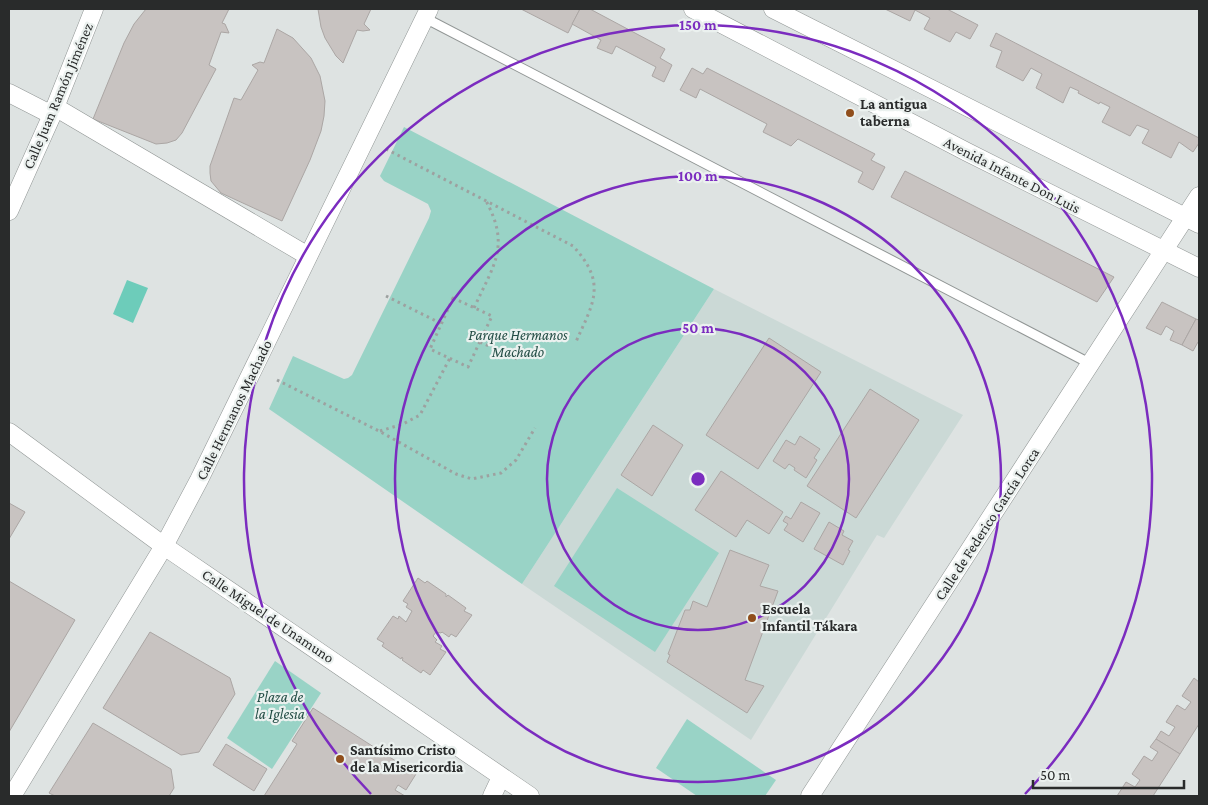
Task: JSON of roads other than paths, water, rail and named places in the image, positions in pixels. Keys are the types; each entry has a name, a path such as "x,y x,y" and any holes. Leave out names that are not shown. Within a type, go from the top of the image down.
{"street":[{"name":"Calle Juan Ramón Jiménez","path":"9,211 53,111 94,9"},
{"name":"Avenida Infante Don Luis","path":"693,9 967,152 1199,268"},
{"path":"773,9 1193,220"},
{"name":"Calle Hermanos Machado","path":"12,796 164,546 199,480 427,13"},
{"path":"9,93 53,111 308,256"},
{"name":"Calle de Federico García Lorca","path":"810,796 1165,251 1193,220 1199,196"},
{"name":"Calle Miguel de Unamuno","path":"9,432 164,546 530,796"},
{"path":"492,796 501,777"}],"lane":[{"path":"427,13 1091,364"}],"place":[{"name":"La antigua taberna","path":"850,113"},
{"name":"Escuela Infantil Tákara","path":"752,618"},
{"name":"Santísimo Cristo de la Misericordia","path":"340,759"}],"park label":[{"name":"Parque Hermanos Machado","path":"518,344"},
{"name":"Plaza de la Iglesia","path":"280,706"}]}
